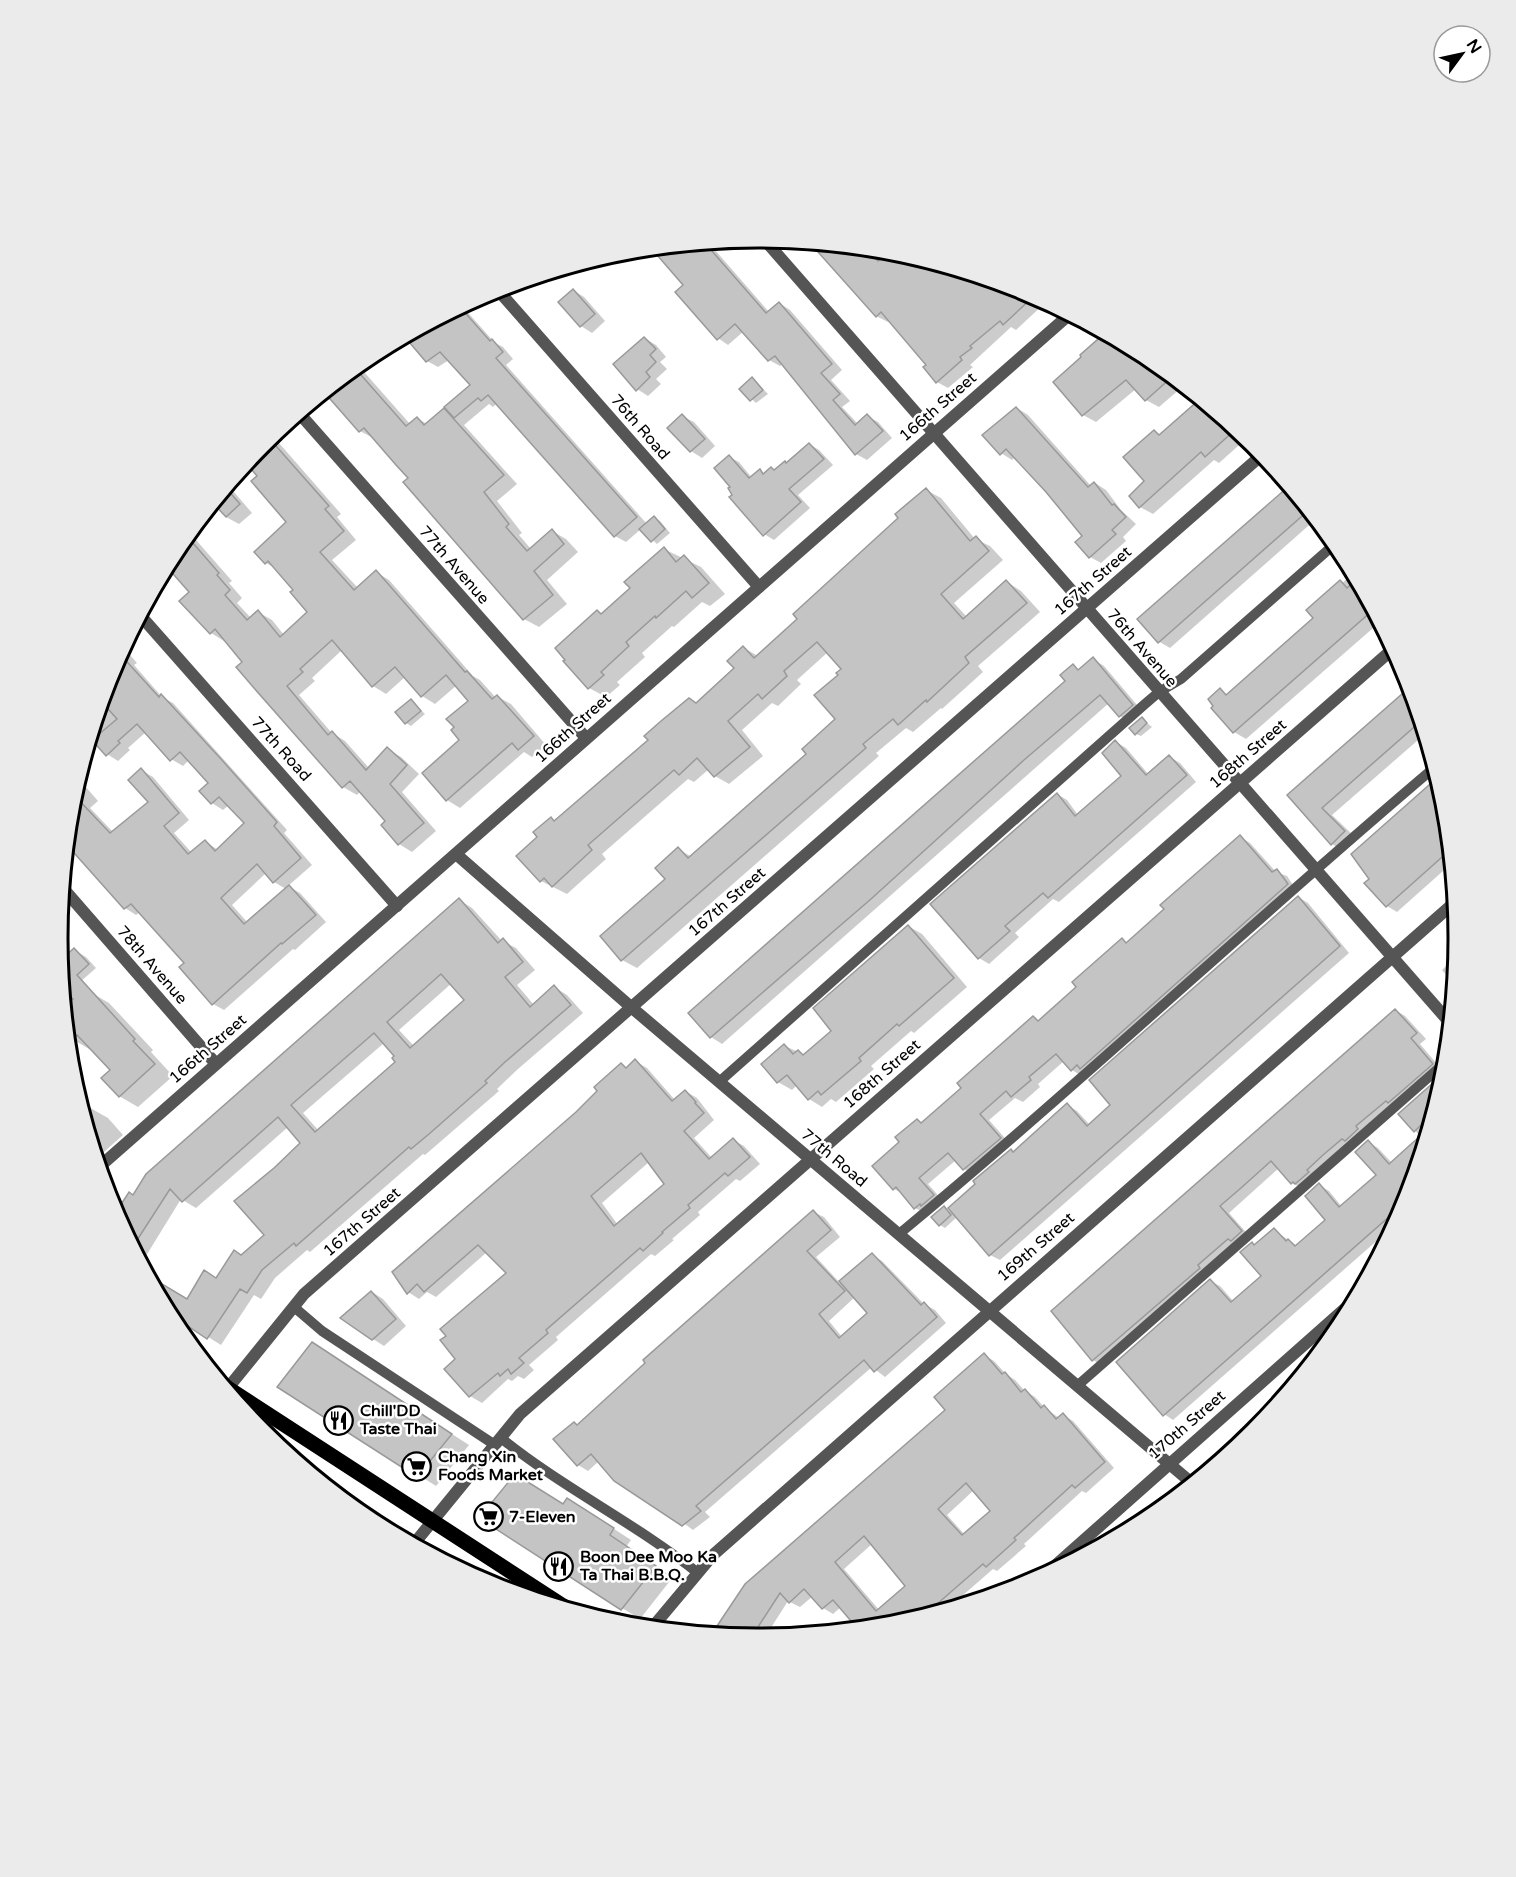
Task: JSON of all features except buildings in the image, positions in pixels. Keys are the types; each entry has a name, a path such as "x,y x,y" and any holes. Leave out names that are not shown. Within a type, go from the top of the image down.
{"main road":[{"path":"241,1396 547,1595"}],"street":[{"name":"76th Avenue","path":"772,248 1444,1016"},
{"name":"76th Road","path":"504,297 759,587"},
{"name":"166th Street","path":"105,1162 1064,319"},
{"name":"77th Avenue","path":"304,418 585,738"},
{"name":"167th Street","path":"228,1381 304,1294 1256,460"},
{"name":"77th Road","path":"145,621 397,906"},
{"name":"168th Street","path":"418,1539 520,1414 1387,654"},
{"name":"77th Road","path":"456,854 632,1008 1187,1479"},
{"name":"78th Avenue","path":"69,895 216,1064"},
{"name":"169th Street","path":"657,1621 713,1555 1447,909"},
{"name":"170th Street","path":"1064,1557 1336,1315"}],"lane":[{"path":"719,1082 1159,692 1181,680 1328,550"},
{"path":"899,1234 970,1175 1315,869 1428,773"},
{"path":"1077,1386 1435,1071"},
{"path":"294,1307 321,1331 672,1552 698,1573"}],"place":[{"name":"Chill'DD Taste Thai","path":"339,1420"},
{"name":"Chang Xin Foods Market","path":"417,1466"},
{"name":"7-Eleven","path":"488,1517"},
{"name":"Boon Dee Moo Ka Ta Thai B.B.Q.","path":"559,1566"}]}
